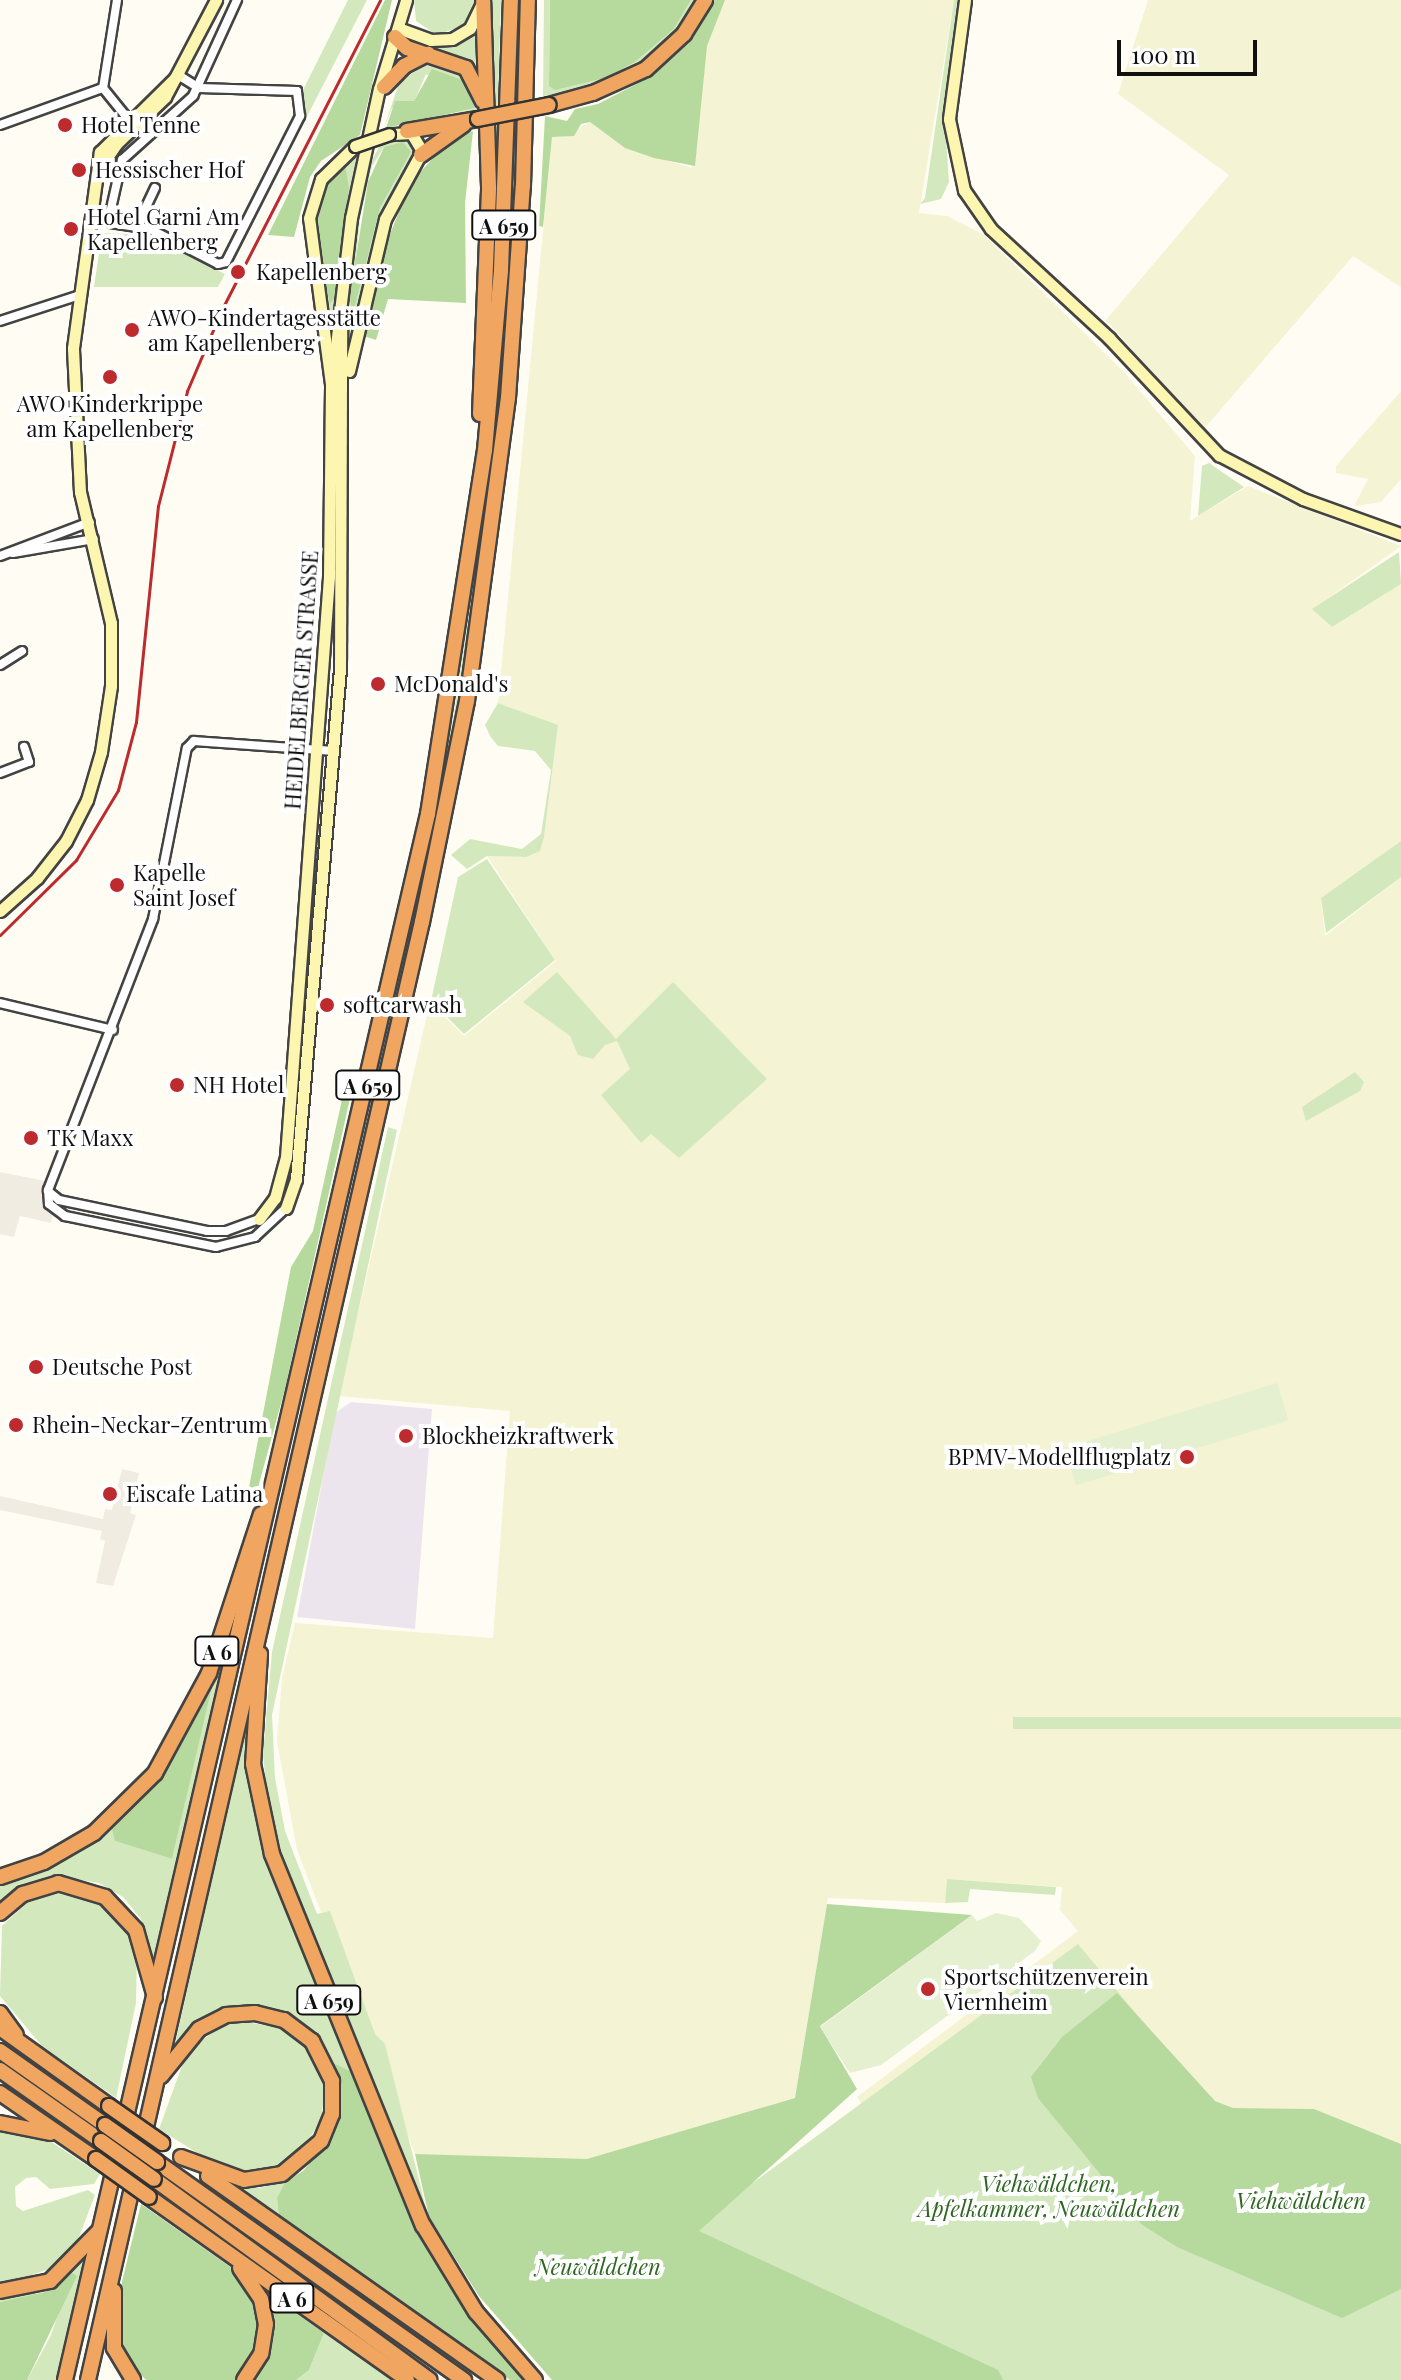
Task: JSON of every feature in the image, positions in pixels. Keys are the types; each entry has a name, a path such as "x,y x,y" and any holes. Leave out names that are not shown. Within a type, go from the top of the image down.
{"highway":[{"path":"483,0 479,120 479,407 485,450"},
{"name":"A 659","path":"65,2380 156,2001 428,814 485,450 501,270 511,0"},
{"name":"A 659","path":"88,2380 422,922 467,701 509,382 523,186 528,0"},
{"path":"407,131 479,120 593,93 646,69 684,34 705,0"},
{"path":"396,32 428,54 455,62 474,76 479,120"},
{"path":"384,87 404,66 428,54"},
{"path":"421,155 479,120"},
{"name":"A 6","path":"0,1877 44,1862 94,1833 130,1802 168,1756 209,1673 280,1464"},
{"name":"A 659","path":"270,1578 252,1732 258,1800 272,1854 423,2225 464,2295 535,2380"},
{"path":"0,1913 23,1894 58,1883 105,1897 136,1930 156,2001"},
{"path":"0,2013 24,2045"},
{"path":"155,2085 188,2039 214,2019 237,2013 284,2020 312,2041 327,2064 332,2081 330,2122 313,2151 293,2168 270,2178 244,2180 181,2157"},
{"path":"0,2028 497,2380"},
{"name":"A 6","path":"0,2051 464,2380"},
{"name":"A 6","path":"0,2070 430,2380"},
{"path":"0,2093 76,2145"},
{"path":"0,2123 29,2125 76,2145"},
{"name":"A 6","path":"76,2145 407,2380"},
{"path":"0,2291 50,2281 101,2229"},
{"path":"234,2257 261,2299 266,2324 261,2354 244,2380"},
{"name":"A 659","path":"113,2268 114,2348 133,2380"}],"street":[{"path":"117,0 103,88 132,123"},
{"path":"0,911 37,878 66,841 87,800 101,752 112,654 77,448 72,358 90,220 104,144 132,123 178,75 216,0"},
{"path":"108,222 122,160 194,91 237,0"},
{"path":"331,384 341,323 351,218 363,159 406,0"},
{"path":"396,32 431,40 452,39 470,28 483,0"},
{"path":"965,0 949,119 964,190 991,229 1109,338 1219,455 1303,499 1401,534"},
{"path":"363,159 396,32"},
{"path":"90,220 137,226 218,264 226,262 300,116 297,91 194,91 178,75"},
{"path":"0,125 103,88"},
{"path":"344,396 372,260 393,199 421,155 420,143 407,131"},
{"name":"HEIDELBERGER STRASSE","path":"259,1219 275,1198 286,1157 329,577 331,384 309,218 321,179 352,148 389,134 407,131"},
{"path":"137,226 155,188"},
{"path":"0,321 80,295"},
{"path":"341,323 344,396"},
{"name":"HEIDELBERGER STRASSE","path":"286,1208 296,1179 334,751 344,396"},
{"path":"2,555 90,522"},
{"path":"2,555 94,538"},
{"path":"0,665 22,651"},
{"path":"286,1208 255,1237 216,1247 65,1216 49,1204 48,1190 113,1030 153,919 187,748 194,741 334,751"},
{"path":"0,773 29,762 24,747"},
{"path":"0,1003 113,1030"},
{"path":"48,1190 59,1200 207,1231 226,1231 259,1219"}],"shaded area":[{"path":"0,1172 45,1181 42,1196 53,1214 51,1223 20,1216 14,1237 0,1234"},
{"path":"351,1402 432,1409 415,1629 297,1617 335,1413"},
{"path":"122,1469 139,1473 130,1513 136,1515 113,1586 96,1583 105,1541 100,1539 102,1531 0,1510 0,1496 103,1519 105,1509 112,1510"}],"green space":[{"path":"348,0 367,0 266,196 303,116 302,92"},
{"path":"385,0 392,0 360,135 321,161 310,177 294,237 268,235"},
{"path":"414,0 477,0 464,25 437,35 416,21"},
{"path":"488,0 501,0 494,224"},
{"path":"517,0 522,0 511,283 474,619 435,832 374,1100 454,714 485,503 506,283"},
{"path":"544,0 550,0 549,86 608,77 635,62 674,29 691,0 698,0 679,31 637,68 578,91 543,96"},
{"path":"550,0 691,0 674,29 635,62 608,77 555,90 549,86"},
{"path":"715,0 725,0 707,46 695,166 654,158 625,148 590,122 581,124 574,136 552,137 543,227 539,226 545,116 567,121 575,109 598,104 652,76 691,41"},
{"path":"725,0 954,0 919,213 947,216 984,235 1122,370 1195,456 1190,521 1248,486 1401,546 1313,609 1332,627 1401,584 1401,841 1321,899 1325,936 1401,877 1401,2144 1314,2109 1233,2108 1215,2101 1117,1994 1401,2380 1013,2329 857,2097 1078,1931 1060,1910 1062,1887 947,1879 945,1903 828,1898 795,2098 587,2160 415,2154 297,1850 277,1741 282,1678 295,1623 493,1638 510,1411 339,1396 430,1002 464,1036 556,961 487,856 526,857 544,837 558,726 498,703 552,136 562,137 590,122 625,148 692,168 707,46"},
{"path":"954,0 960,0 944,108 949,182 941,199 920,204 925,198"},
{"path":"1148,0 1401,0 1401,287 1353,256 1203,430 1106,320 1229,175 1118,94"},
{"path":"477,28 479,72 457,57 407,40 450,46"},
{"path":"427,60 460,71 474,87 480,109 393,129 475,108 426,74 414,102 392,108 384,128 400,80"},
{"path":"432,69 462,80 475,108 386,128 395,101 414,101"},
{"path":"473,131 465,203 466,303 388,299 376,340 361,335 384,249 411,182 449,141"},
{"path":"408,136 416,155 399,180 377,233 347,362 350,275 369,166 380,145","holes":["384,147 411,152 380,208 351,317 360,218 372,166"]},
{"path":"403,142 411,152 380,208 352,317 350,295 368,182 384,147"},
{"path":"358,153 342,246 349,188 314,236 330,304 336,297 338,276 332,354 312,224 324,183"},
{"path":"345,165 349,188 336,297 330,304 314,236 315,216 327,183"},
{"path":"102,233 150,235 225,274 218,287 94,287"},
{"path":"1401,391 1401,479 1381,502 1354,506 1368,479 1336,473 1336,466"},
{"path":"1209,463 1244,487 1198,516 1202,466"},
{"path":"1399,552 1401,584 1332,627 1312,609"},
{"path":"498,703 558,725 544,837 540,851 526,857 487,856 467,869 451,855 470,839 522,849 541,834 551,770 535,751 498,746 490,736 485,725"},
{"path":"1401,841 1401,877 1326,933 1321,898"},
{"path":"487,859 555,960 464,1034 431,1001 458,877"},
{"path":"557,972 616,1039 673,982 767,1079 679,1158 651,1134 641,1143 601,1095 630,1069 617,1041 605,1045 593,1059 578,1055 570,1036 523,1002"},
{"path":"1355,1072 1364,1082 1360,1091 1306,1121 1302,1107"},
{"path":"355,1076 285,1389 254,1502 246,1503 291,1267 313,1231 347,1077"},
{"path":"388,1127 397,1130 272,1715 275,1778 285,1831 317,1914 330,1911 375,2034 385,2044 428,2216 292,1884 268,1812 263,1753 272,1652"},
{"path":"1277,1383 1288,1420 1076,1485 1065,1448"},
{"path":"236,1608 153,1968 141,1919 123,1897 99,1883 51,1875 17,1888 0,1902 0,1882 110,1827 142,1796 180,1745 115,1841 172,1859 212,1682"},
{"path":"213,1682 172,1859 115,1841 112,1829 164,1775"},
{"path":"248,1717 250,1786 265,1844 354,2073 334,2063 309,2028 254,2006 215,2012 175,2045"},
{"path":"1013,1717 1401,1717 1401,1729 1013,1729"},
{"path":"947,1879 1056,1887 1055,1895 970,1889 968,1902 945,1903"},
{"path":"63,1892 108,1906 130,1933 137,1954 136,2003 116,2098 42,2046 0,1996 2,1926 29,1901"},
{"name":"Neuwäldchen","path":"827,1904 972,1915 820,2026 857,2089 699,2231 998,2370 1003,2380 552,2380 479,2296 429,2217 415,2154 587,2159 795,2098"},
{"name":"Sportschützenverein Viernheim","path":"996,1913 1019,1918 1041,1941 1035,1951 881,2065 850,2073 820,2027 972,1915 977,1921"},
{"name":"Viehwäldchen, Apfelkammer, Neuwäldchen","path":"1078,1944 1209,2101 1235,2114 1401,2150 1401,2380 575,2380 528,2332 761,2177"},
{"name":"Viehwäldchen","path":"1117,1993 1215,2101 1233,2108 1314,2109 1401,2144 1401,2289 1342,2318 1177,2247 1141,2224 1038,2098 1031,2077 1062,2037"},
{"path":"242,2021 284,2029 304,2044 317,2064 325,2092 321,2119 305,2147 274,2168 254,2172 215,2164 159,2129 187,2052 221,2026"},
{"path":"334,2063 354,2073 416,2222 445,2276 477,2321 531,2380 510,2380 279,2217 277,2198 285,2182 303,2171 333,2135 340,2109"},
{"path":"11,2130 47,2139 100,2174 94,2184 50,2189 36,2177 26,2178 15,2187 16,2206 23,2211 88,2190 95,2195 76,2245 57,2266 10,2283 0,2282 0,2131"},
{"path":"285,2182 277,2198 279,2217 235,2184 259,2188"},
{"path":"141,2204 324,2333 309,2370 296,2380 146,2380 128,2361 117,2330 119,2294"},
{"path":"87,2254 57,2380 27,2380 51,2335 72,2273 30,2297 0,2302 0,2295 26,2294 54,2283"},
{"path":"72,2273 77,2276 27,2380 0,2380 0,2302 45,2292"},
{"path":"324,2333 394,2380 296,2380 309,2370"}],"railway":[{"path":"0,935 76,860 118,790 136,722 158,506 187,391 222,309 380,0"}],"place":[{"name":"Hotel Tenne","path":"65,125"},
{"name":"Hessischer Hof","path":"79,170"},
{"name":"Hotel Garni Am Kapellenberg","path":"71,229"},
{"name":"Kapellenberg","path":"238,272"},
{"name":"AWO-Kindertagesstätte am Kapellenberg","path":"132,330"},
{"name":"AWO Kinderkrippe am Kapellenberg","path":"110,377"},
{"name":"McDonald's","path":"378,684"},
{"name":"Kapelle Saint Josef","path":"117,885"},
{"name":"softcarwash","path":"327,1005"},
{"name":"NH Hotel","path":"177,1085"},
{"name":"TK Maxx","path":"31,1138"},
{"name":"Deutsche Post","path":"36,1367"},
{"name":"Rhein-Neckar-Zentrum","path":"16,1425"},
{"name":"Blockheizkraftwerk","path":"406,1436"},
{"name":"BPMV-Modellflugplatz","path":"1187,1457"},
{"name":"Eiscafe Latina","path":"110,1494"},
{"name":"Sportschützenverein Viernheim","path":"928,1989"}]}
